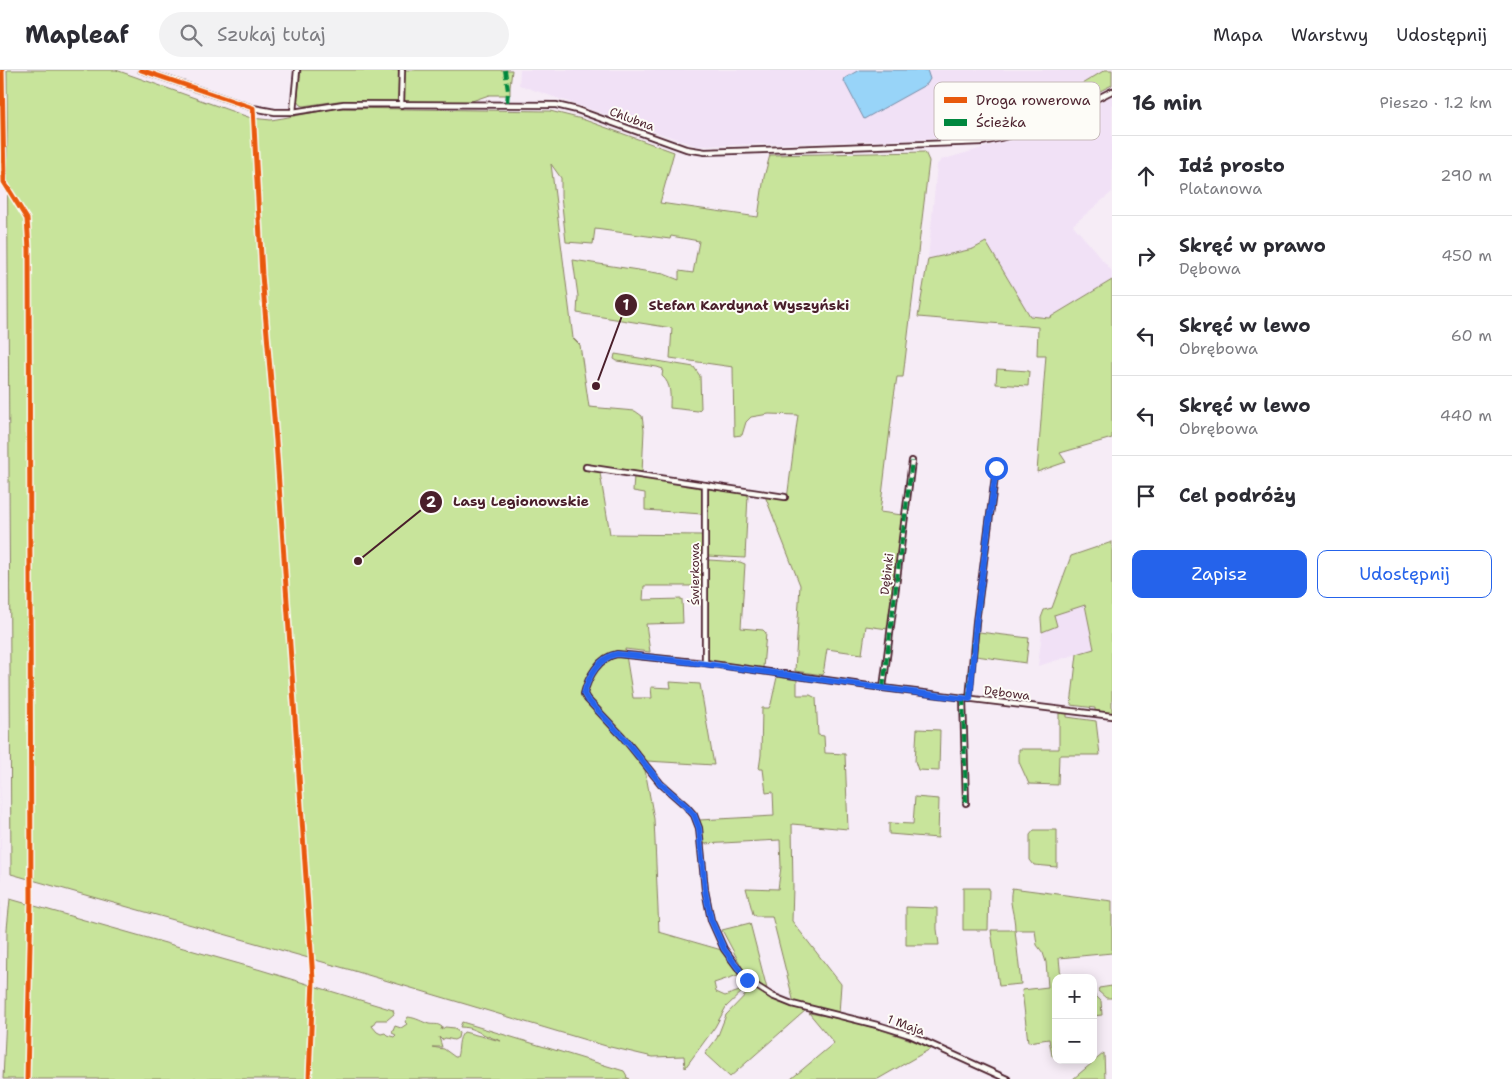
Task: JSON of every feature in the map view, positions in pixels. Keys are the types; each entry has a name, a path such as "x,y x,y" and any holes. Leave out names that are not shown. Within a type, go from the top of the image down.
{"street":[{"name":"Chlubna","path":"141,70 253,108 275,112 293,112 344,104 556,105 577,110 686,149 714,152 982,142 992,140"},
{"path":"293,112 297,70"},
{"path":"401,105 402,70"},
{"name":"Chlubna","path":"1100,97 1112,91"},
{"name":"Dębinki","path":"883,688 912,461"},
{"path":"586,467 785,497"},
{"path":"970,699 978,613 996,468"},
{"name":"Świerkowa","path":"705,485 705,663"},
{"name":"1 Maja","path":"632,655 617,654 604,660 595,668 584,694 622,736 661,784 694,815 699,828 708,908 724,949 751,984 772,996 792,1004 910,1035 1007,1079"},
{"name":"Dębowa","path":"632,655 1112,716"},
{"path":"963,698 966,803"}],"shaded area":[{"path":"520,70 1105,70 1085,82 934,82 934,138 931,139 697,146 519,85"},
{"path":"1112,96 1112,192 1073,225 1112,271 1112,280 1048,318 1030,316 986,242 973,249 928,259 937,165 941,160 1010,140 1100,140 1100,102"},
{"path":"1085,605 1094,649 1038,666 1042,632 1057,626 1054,615"},
{"path":"0,678 1,897 0,983"}],"green space":[{"path":"7,70 116,70 251,118 271,120 338,108 550,111 582,119 674,152 660,203 758,217 764,177 770,155 925,152 929,161 903,377 897,377 880,512 902,515 888,629 866,626 862,654 827,649 823,675 795,671 800,585 765,496 787,499 798,415 769,414 751,417 746,422 742,435 734,436 733,367 670,358 672,328 577,313 578,296 573,260 664,274 679,280 679,271 693,273 699,241 671,236 670,239 595,229 593,244 566,242 561,178 551,164 573,338 580,345 589,407 635,411 642,416 644,430 642,473 599,467 610,534 702,535 702,586 644,586 643,600 682,599 683,623 646,624 650,652 625,649 633,698 652,698 651,687 671,688 670,682 700,684 714,765 647,761 643,759 654,819 659,932 725,951 738,975 714,983 716,992 725,996 745,989 726,1007 715,1027 685,1068 684,1056 653,1057 606,1046 351,970 11,874"},
{"path":"301,70 512,70 510,95 489,95 469,102 338,101 303,106 297,101"},
{"path":"1105,70 1112,70 1112,85 1100,91 1100,82 1085,82"},
{"path":"986,242 1030,316 1049,318 1112,280 1112,438 1060,453 1066,462 1037,472 1046,355 1037,355 1038,327 918,317 928,259 973,249"},
{"path":"615,354 694,367 700,376 701,408 698,411 670,408 670,391 662,376 663,369 617,361 614,359"},
{"path":"997,369 1029,371 1028,386 996,384"},
{"path":"634,476 701,487 703,489 702,514 645,510 645,493 633,491"},
{"path":"708,488 748,494 745,558 707,556 706,490"},
{"path":"1112,542 1112,713 1095,711 1095,708 1071,705 1077,654 1094,649 1085,605 1054,615 1057,626 1042,632 1041,618 1044,610 1052,608 1071,556"},
{"path":"709,560 745,564 741,628 763,630 766,633 763,668 711,662 708,658"},
{"path":"979,632 1029,638 1026,663 976,656"},
{"path":"777,677 797,680 797,695 810,695 816,698 818,735 824,736 825,753 845,754 848,829 792,824 792,921 841,984 839,1014 794,1003 772,916 756,916 753,914 746,888 778,889 781,867 780,840 703,844 699,820 774,816 773,792 766,793 763,769 759,769 762,708 769,708 771,704"},
{"path":"1059,712 1067,713 1067,717 1096,721 1100,755 1059,755 1058,785 1029,784 1019,762 1019,749 1059,749"},
{"path":"917,729 940,730 939,771 918,770 915,761"},
{"path":"915,797 939,799 938,838 889,834 889,823 913,824"},
{"path":"1034,830 1057,830 1057,867 1034,865 1030,860 1030,835"},
{"path":"963,888 989,888 988,930 963,930"},
{"path":"1012,888 1112,901 1112,953 1059,958 1061,974 1052,974 1052,1056 1049,1039 1028,1042 1022,990 1048,987 1046,962 1043,953 1037,945 1035,930 1015,930"},
{"path":"10,899 261,970 393,1010 394,1014 387,1020 376,1020 372,1026 381,1034 385,1033 394,1037 396,1035 392,1033 395,1026 401,1028 407,1024 405,1022 408,1017 429,1024 439,1025 442,1027 441,1030 445,1027 455,1028 459,1033 458,1038 454,1040 445,1038 442,1040 439,1037 442,1047 432,1047 444,1049 455,1057 457,1057 464,1032 501,1041 472,1029 460,1027 462,1022 624,1071 626,1077 630,1079 3,1079 7,929"},
{"path":"906,907 937,908 939,945 906,945"},
{"path":"750,923 767,989 750,979 745,973 722,930"},
{"path":"991,930 1015,930 1021,984 999,986"},
{"path":"1112,986 1112,998 1106,998 1098,991 1099,988"},
{"path":"752,988 791,1007 806,1010 730,1077 705,1054 717,1038 726,1015"},
{"path":"1097,997 1101,1001 1102,1015 1097,1016"},
{"path":"809,1013 872,1027 932,1048 878,1079 791,1079 834,1043"},
{"path":"1104,1053 1105,1079 1073,1079 1091,1064 1097,1064 1097,1059"}],"water":[{"path":"859,70 927,70 930,79 927,84 864,119 844,81 845,78"}],"marked path":[{"path":"505,70 508,91 507,104"},
{"path":"883,688 912,461"},
{"path":"969,699 976,622 996,469"},
{"path":"963,698 966,803"}],"cycle path":[{"path":"2,70 4,182 27,219 29,249 31,899 27,1079"},
{"path":"141,70 253,108 262,275 276,441 313,980 309,1079"}],"place":[{"name":"Stefan Kardynał Wyszyński","path":"596,386"},
{"name":"Lasy Legionowskie","path":"358,561"}],"route":[{"path":"747,980 724,949 711,920 705,890 699,828 694,815 661,784 622,736 587,699 584,694 585,688 595,668 608,657 617,654 705,663 970,699 976,622 996,468"}]}
